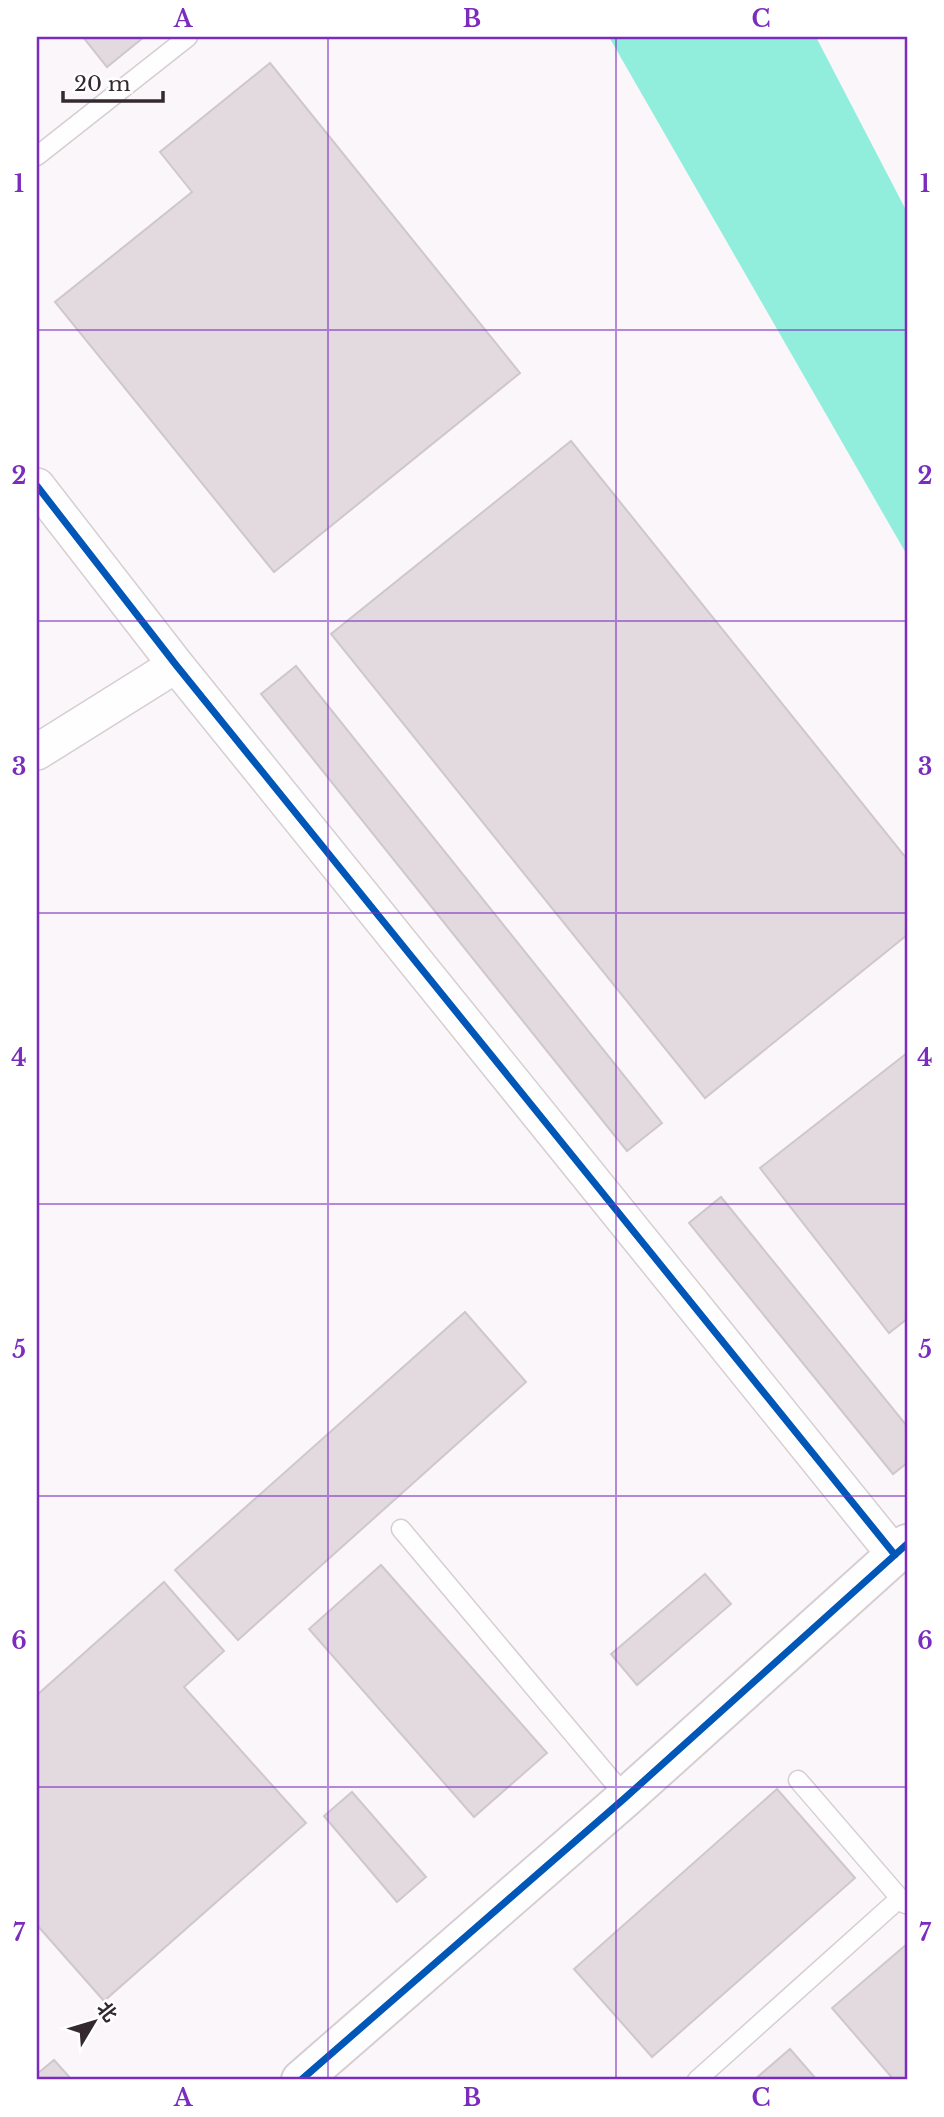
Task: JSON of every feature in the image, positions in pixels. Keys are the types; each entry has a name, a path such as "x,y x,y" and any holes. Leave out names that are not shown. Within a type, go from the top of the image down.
{"street":[{"path":"37,486 176,665 903,1557 626,1797 321,2073"},
{"path":"37,752 176,665"}],"lane":[{"path":"37,156 188,37"},
{"path":"401,1529 626,1797"},
{"path":"697,2080 903,1902 798,1780"}],"shaded area":[{"path":"609,37 816,37 907,212 907,555"}],"building":[{"path":"83,37 144,37 107,67"},
{"path":"270,63 520,373 274,572 55,302 192,192 160,152"},
{"path":"571,441 907,859 907,935 705,1098 331,634"},
{"path":"296,666 662,1123 627,1151 261,694"},
{"path":"907,1053 907,1319 889,1333 760,1168"},
{"path":"721,1197 907,1426 907,1463 893,1474 689,1223"},
{"path":"465,1312 526,1382 238,1640 175,1570"},
{"path":"381,1565 547,1753 474,1817 309,1629"},
{"path":"705,1574 731,1604 637,1685 611,1654"},
{"path":"164,1582 224,1651 184,1687 306,1823 104,2001 37,1925 37,1695"},
{"path":"777,1789 855,1878 652,2057 574,1969"},
{"path":"352,1792 426,1877 397,1902 324,1816"},
{"path":"907,1944 907,2080 894,2080 832,2008"},
{"path":"790,2049 817,2080 754,2080"},
{"path":"54,2060 72,2080 37,2080 37,2074"}],"cycle path":[{"path":"37,486 176,665 895,1555"},
{"path":"301,2080 626,1797 907,1544"}]}
